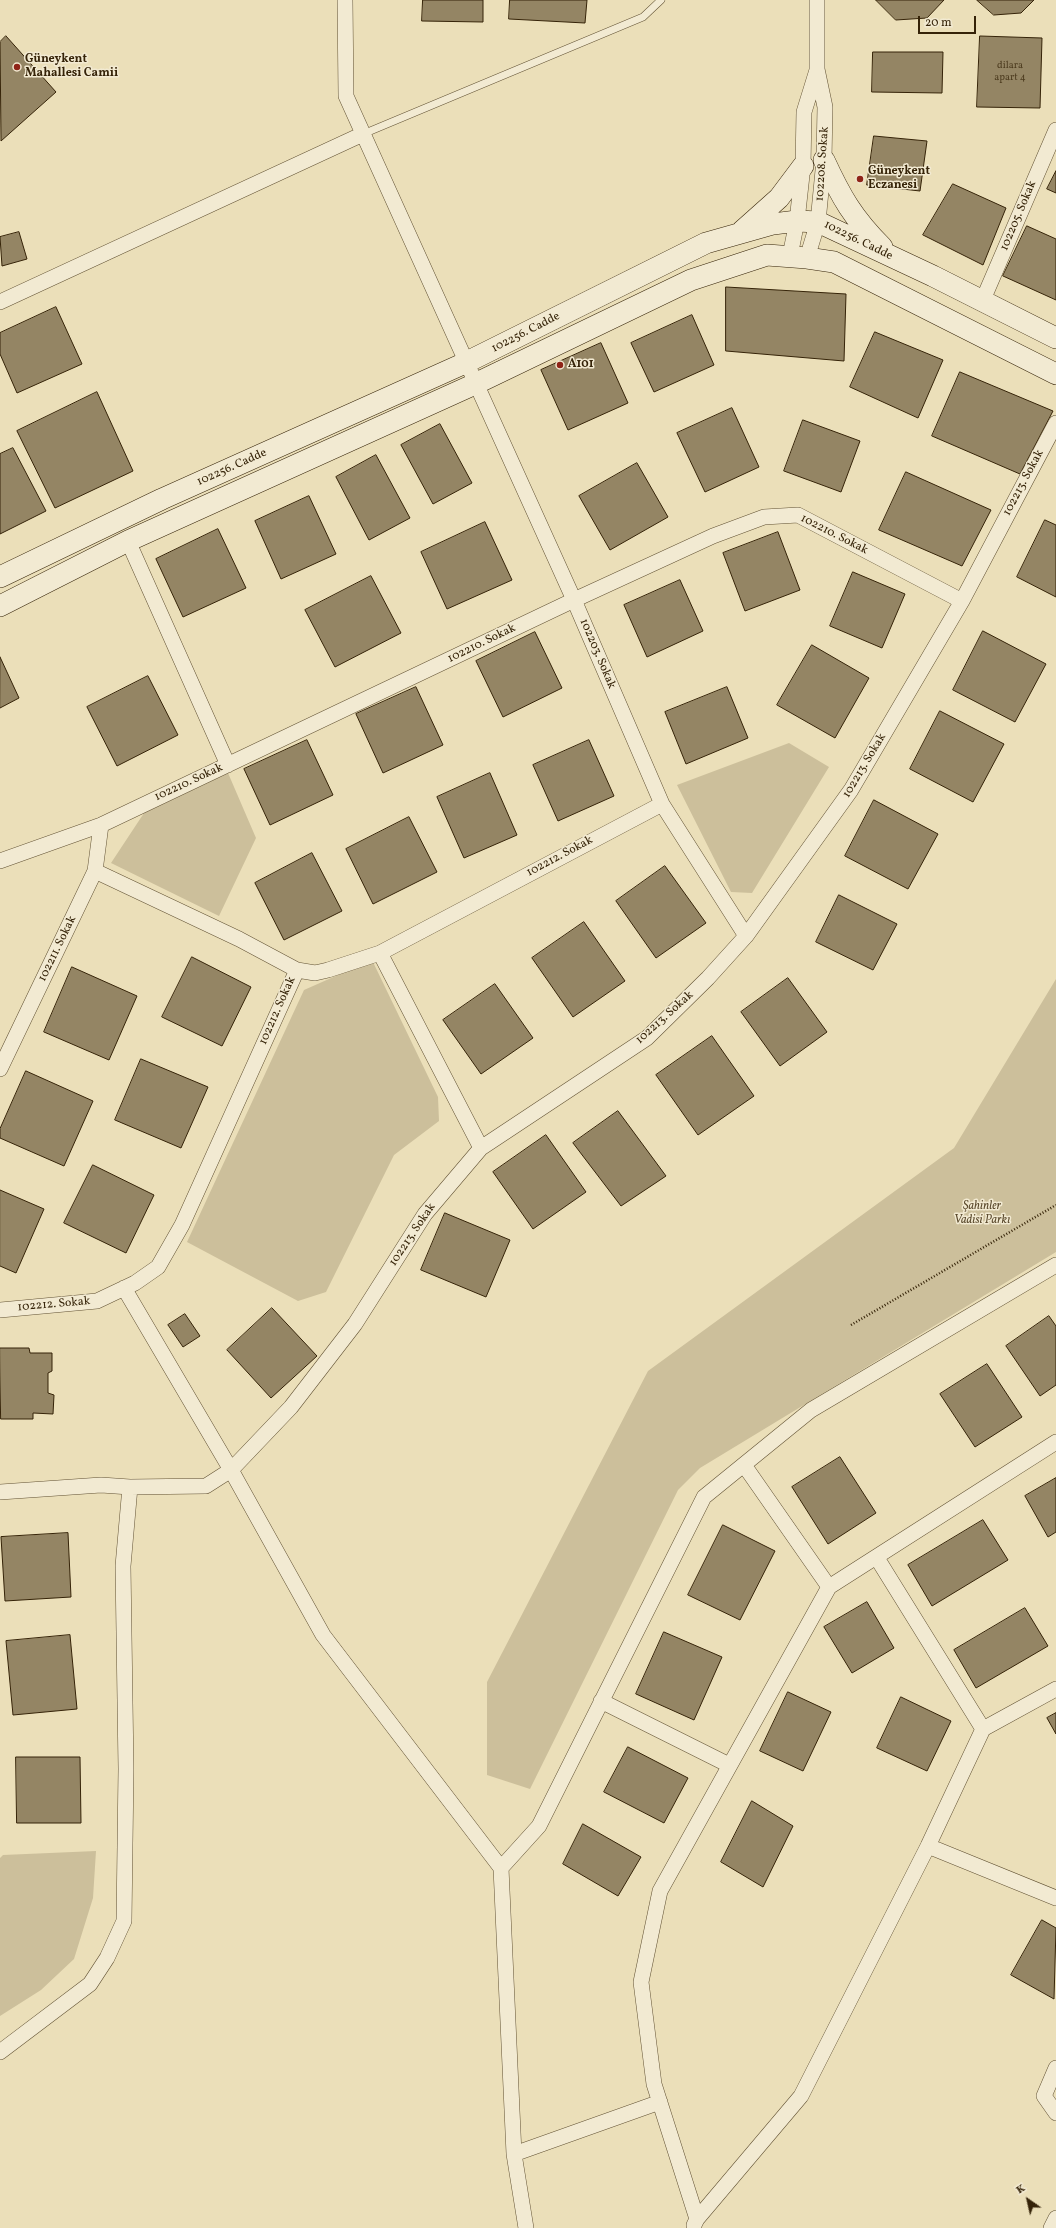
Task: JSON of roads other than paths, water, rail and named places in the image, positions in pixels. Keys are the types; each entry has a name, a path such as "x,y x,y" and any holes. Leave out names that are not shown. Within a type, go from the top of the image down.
{"street":[{"name":"102203. Sokak","path":"345,0 346,96 465,363 574,600 662,804 746,936"},
{"name":"102208. Sokak","path":"799,257 818,222 824,160 826,106 817,69 817,0"},
{"name":"102208. Sokak","path":"799,257 797,221 803,166 804,112 817,69"},
{"name":"102205. Sokak","path":"982,302 1056,130"},
{"path":"1,299 363,134"},
{"path":"824,160 840,194 860,225 892,258"},
{"path":"738,234 779,198 803,166"},
{"name":"102256. Cadde","path":"0,577 162,499 465,363 706,243 773,224 797,221 818,222 933,276 1056,338"},
{"name":"102256. Cadde","path":"0,606 128,541 475,384 691,280 767,255 799,257 834,262 1056,374"},
{"name":"102213. Sokak","path":"0,1492 101,1485 130,1487 206,1486 231,1470 291,1407 354,1324 425,1214 481,1148 647,1038 708,978 746,936 852,790 962,601 1056,423"},
{"name":"102210. Sokak","path":"0,861 101,825 574,600 713,536 764,517 798,515 962,601"},
{"path":"128,541 228,765"},
{"name":"102212. Sokak","path":"0,1310 97,1301 124,1288 158,1267 182,1225 297,970 314,973 380,953 662,804"},
{"name":"102211. Sokak","path":"0,1069 95,871 101,825"},
{"path":"95,871 239,939 297,970"},
{"path":"380,953 481,1148"},
{"path":"501,1868 539,1826 704,1497 811,1410 1056,1265"},
{"path":"124,1288 231,1470 323,1635 501,1868 514,2154 526,2228"},
{"path":"694,2223 654,2084 641,1982 660,1891 829,1587 877,1558 1056,1442"},
{"path":"744,1465 829,1587"},
{"path":"0,2052 90,1984 107,1958 124,1921 126,1769 123,1566 130,1487"},
{"path":"877,1558 983,1729"},
{"path":"694,2223 801,2096 928,1846 983,1729 1056,1689"},
{"path":"601,1701 729,1766"},
{"path":"928,1846 1056,1898"},
{"path":"1056,2068 1044,2096 1056,2113"},
{"path":"514,2154 660,2102"},
{"path":"1051,2228 1056,2218"}],"lane":[{"path":"363,134 643,17 661,0"}],"place":[{"name":"Güneykent Mahallesi Camii","path":"17,67"},
{"name":"Güneykent Eczanesi","path":"860,179"},
{"name":"A101","path":"560,365"}],"park label":[{"name":"Şahinler Vadisi Parkı","path":"982,1214"}]}
